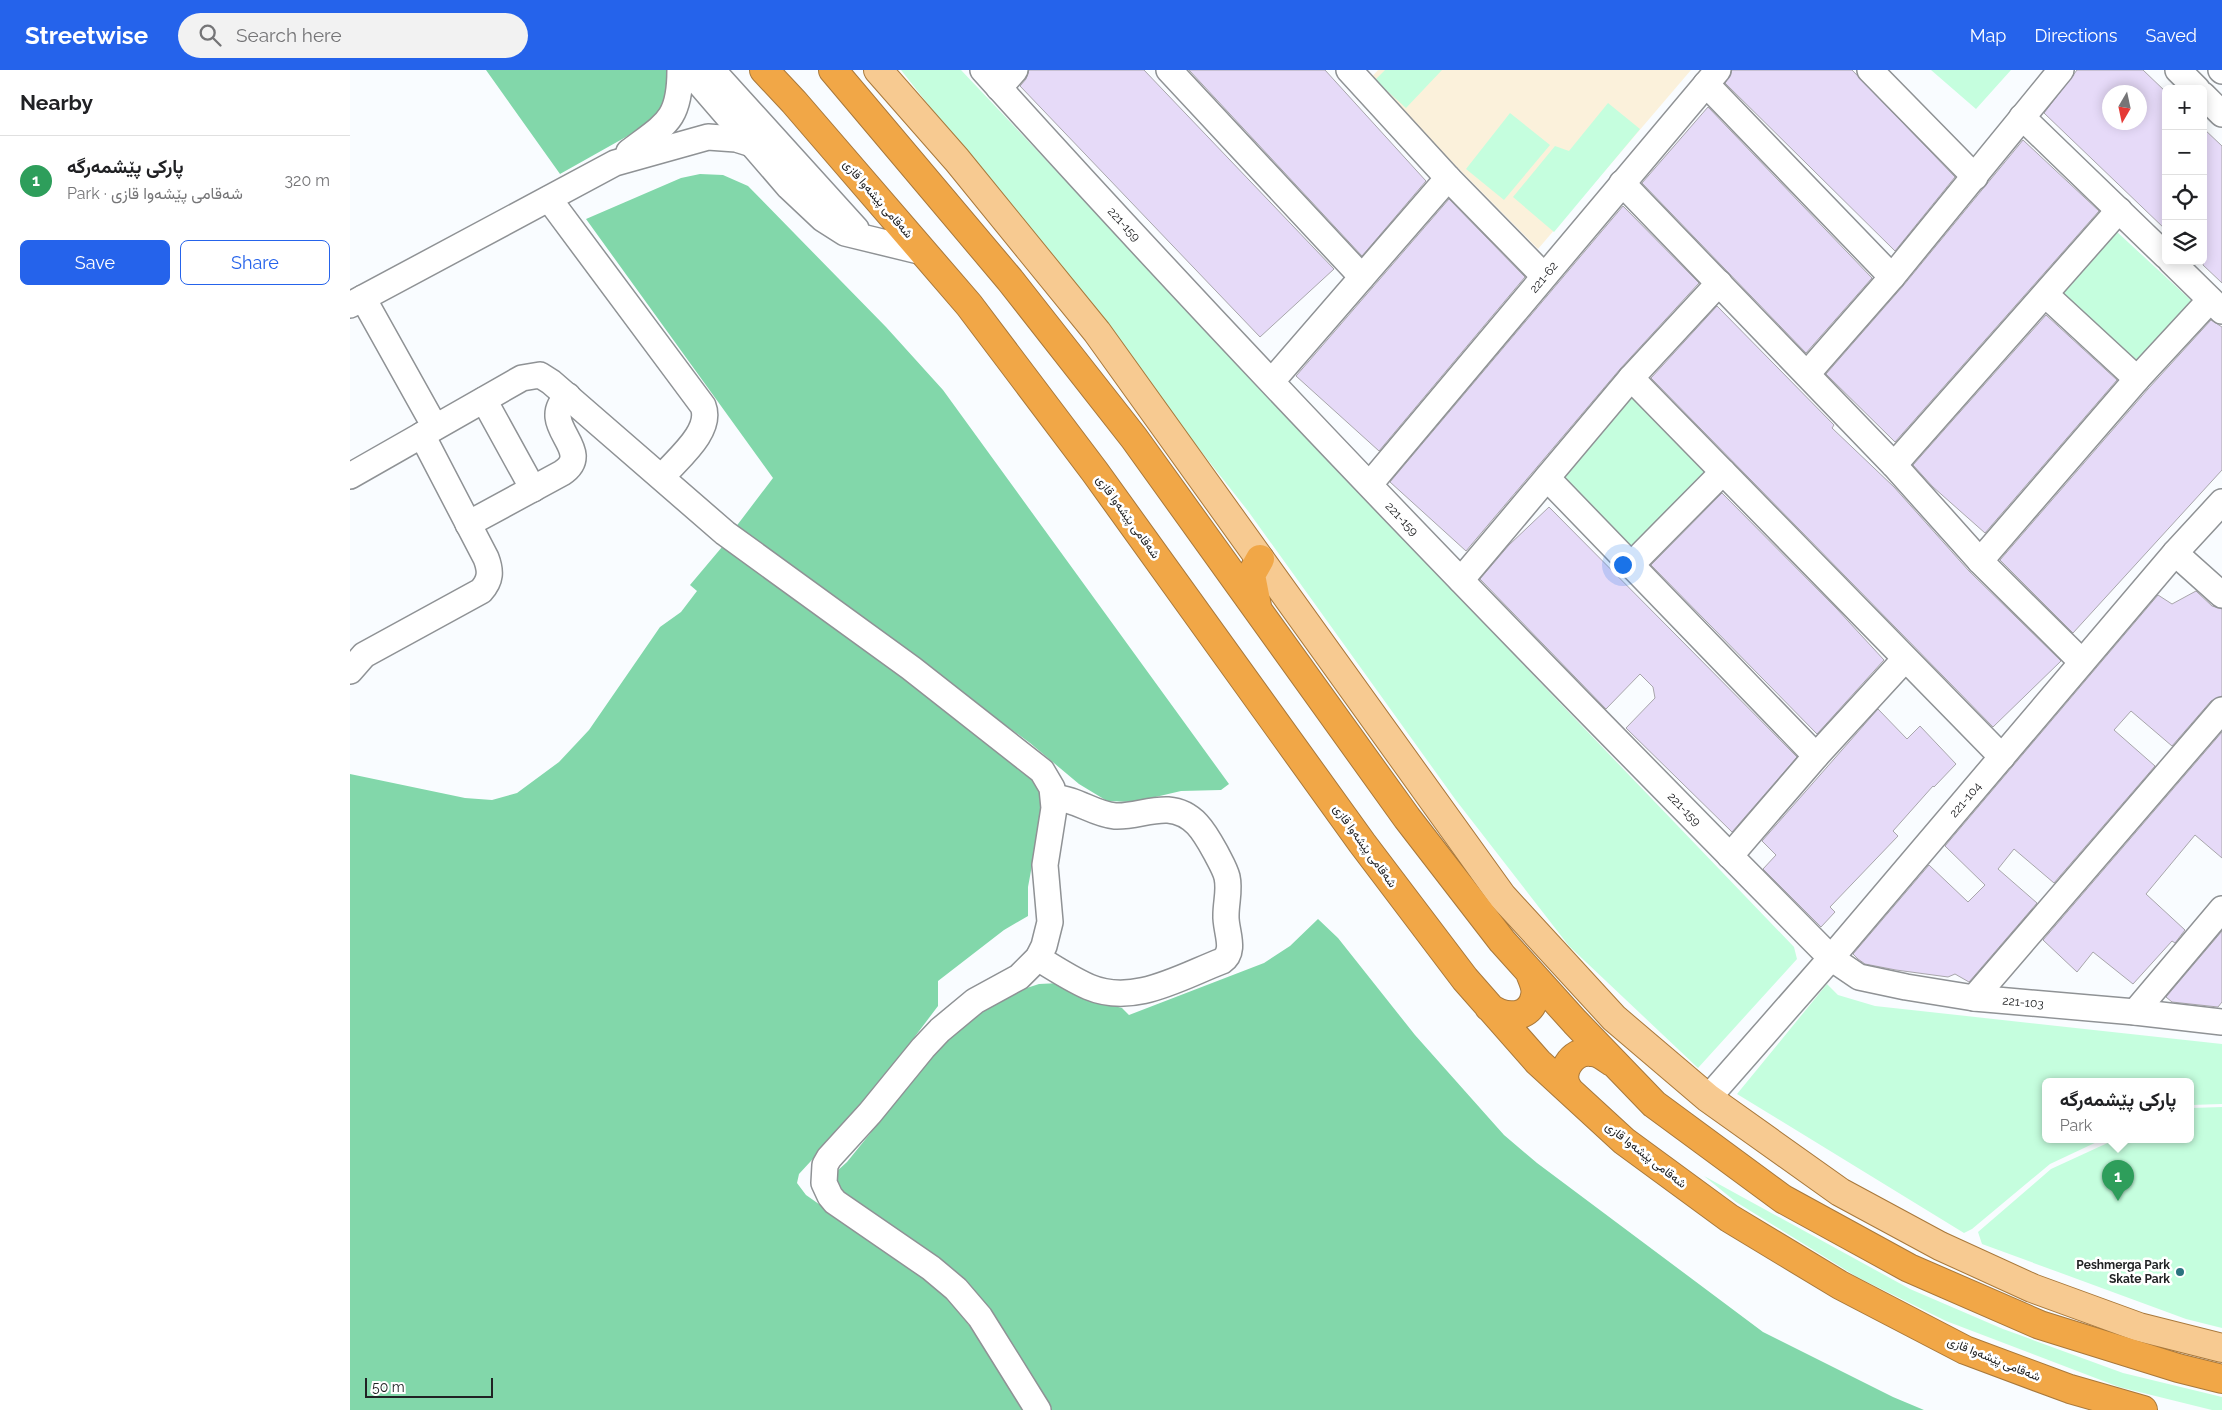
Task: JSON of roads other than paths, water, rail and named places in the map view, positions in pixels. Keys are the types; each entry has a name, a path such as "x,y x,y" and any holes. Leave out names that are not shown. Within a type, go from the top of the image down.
{"highway":[{"name":"شەقامی پێشەوا قازی","path":"764,70 969,305 1089,464 1362,843 1465,979 1538,1062 1624,1141 1730,1218 1840,1285 1966,1350 2070,1389 2143,1410"},
{"path":"833,70 1010,280 1134,438 1407,818 1502,941 1654,1104 1783,1199 1909,1268 2040,1325 2178,1368 2222,1379"},
{"path":"1258,609 1251,574 1260,559"},
{"path":"1489,1006 1505,1016 1513,1017 1527,1010 1535,996 1535,987 1530,973"},
{"path":"1569,1090 1564,1078 1565,1070 1575,1056 1592,1052 1600,1054 1617,1066"}],"main road":[{"path":"878,70 957,160 1097,332 1502,896 1614,1018 1708,1098 1840,1192 1940,1246 2032,1288 2130,1323 2222,1348"}],"street":[{"path":"350,671 364,655 475,594 486,585 490,572 489,565 468,524 428,431 356,302 616,163 671,118 677,108 680,70"},
{"path":"688,70 789,187 823,219 845,233 923,252"},
{"path":"712,70 864,239"},
{"name":"221-159","path":"983,70 1007,79 1272,381 1461,580 1831,958"},
{"path":"1169,70 1362,277"},
{"path":"1870,70 1975,177"},
{"path":"1807,374 1975,177 2061,70"},
{"path":"2178,70 2193,85"},
{"path":"1356,73 1448,178 1544,276"},
{"path":"1712,77 1892,276"},
{"name":"221-62","path":"1370,484 1712,77"},
{"path":"2207,99 2222,114"},
{"path":"2022,117 2162,252"},
{"path":"616,163 708,137 736,139 752,144"},
{"path":"1272,381 1448,178"},
{"path":"1622,183 1894,465 1980,561 2082,662"},
{"path":"548,199 703,406 706,418 703,429 662,477"},
{"path":"1894,465 2046,295 2118,210"},
{"path":"1980,561 2137,379 2216,306 2175,265"},
{"path":"1461,580 1631,378 1719,283"},
{"path":"2046,295 2137,379"},
{"path":"350,476 522,378 534,374 546,378 725,533 918,674 1028,758 1048,779 1054,798 1045,865 1050,922 1044,946 1038,958 1019,977 975,1002 940,1030 829,1158 824,1174 826,1190 835,1202 931,1268 968,1302 1038,1410"},
{"path":"1631,378 2002,757"},
{"path":"468,524 567,470 573,460 572,448 558,421 557,414 562,402 568,396"},
{"path":"484,400 533,489"},
{"path":"1631,564 1723,472"},
{"path":"1547,478 1816,756"},
{"name":"221-104","path":"1708,1098 1831,958 2175,553 2222,502"},
{"path":"2175,553 2222,595"},
{"path":"1730,856 1816,756 1905,659"},
{"path":"1974,998 2222,710"},
{"path":"1038,958 1089,987 1102,991 1127,993 1152,989 1222,961 1230,950 1226,916 1227,877 1204,831 1189,816 1169,810 1138,815 1114,816 1089,809 1065,798 1054,798"},
{"path":"2135,1012 2222,909"},
{"name":"221-103","path":"1831,958 1859,977 1974,998 2135,1012 2222,1022"}],"place":[{"name":"پارکی پێشمەرگە","path":"2118,1201"},
{"name":"Peshmerga Park Skate Park","path":"2180,1272"}]}
